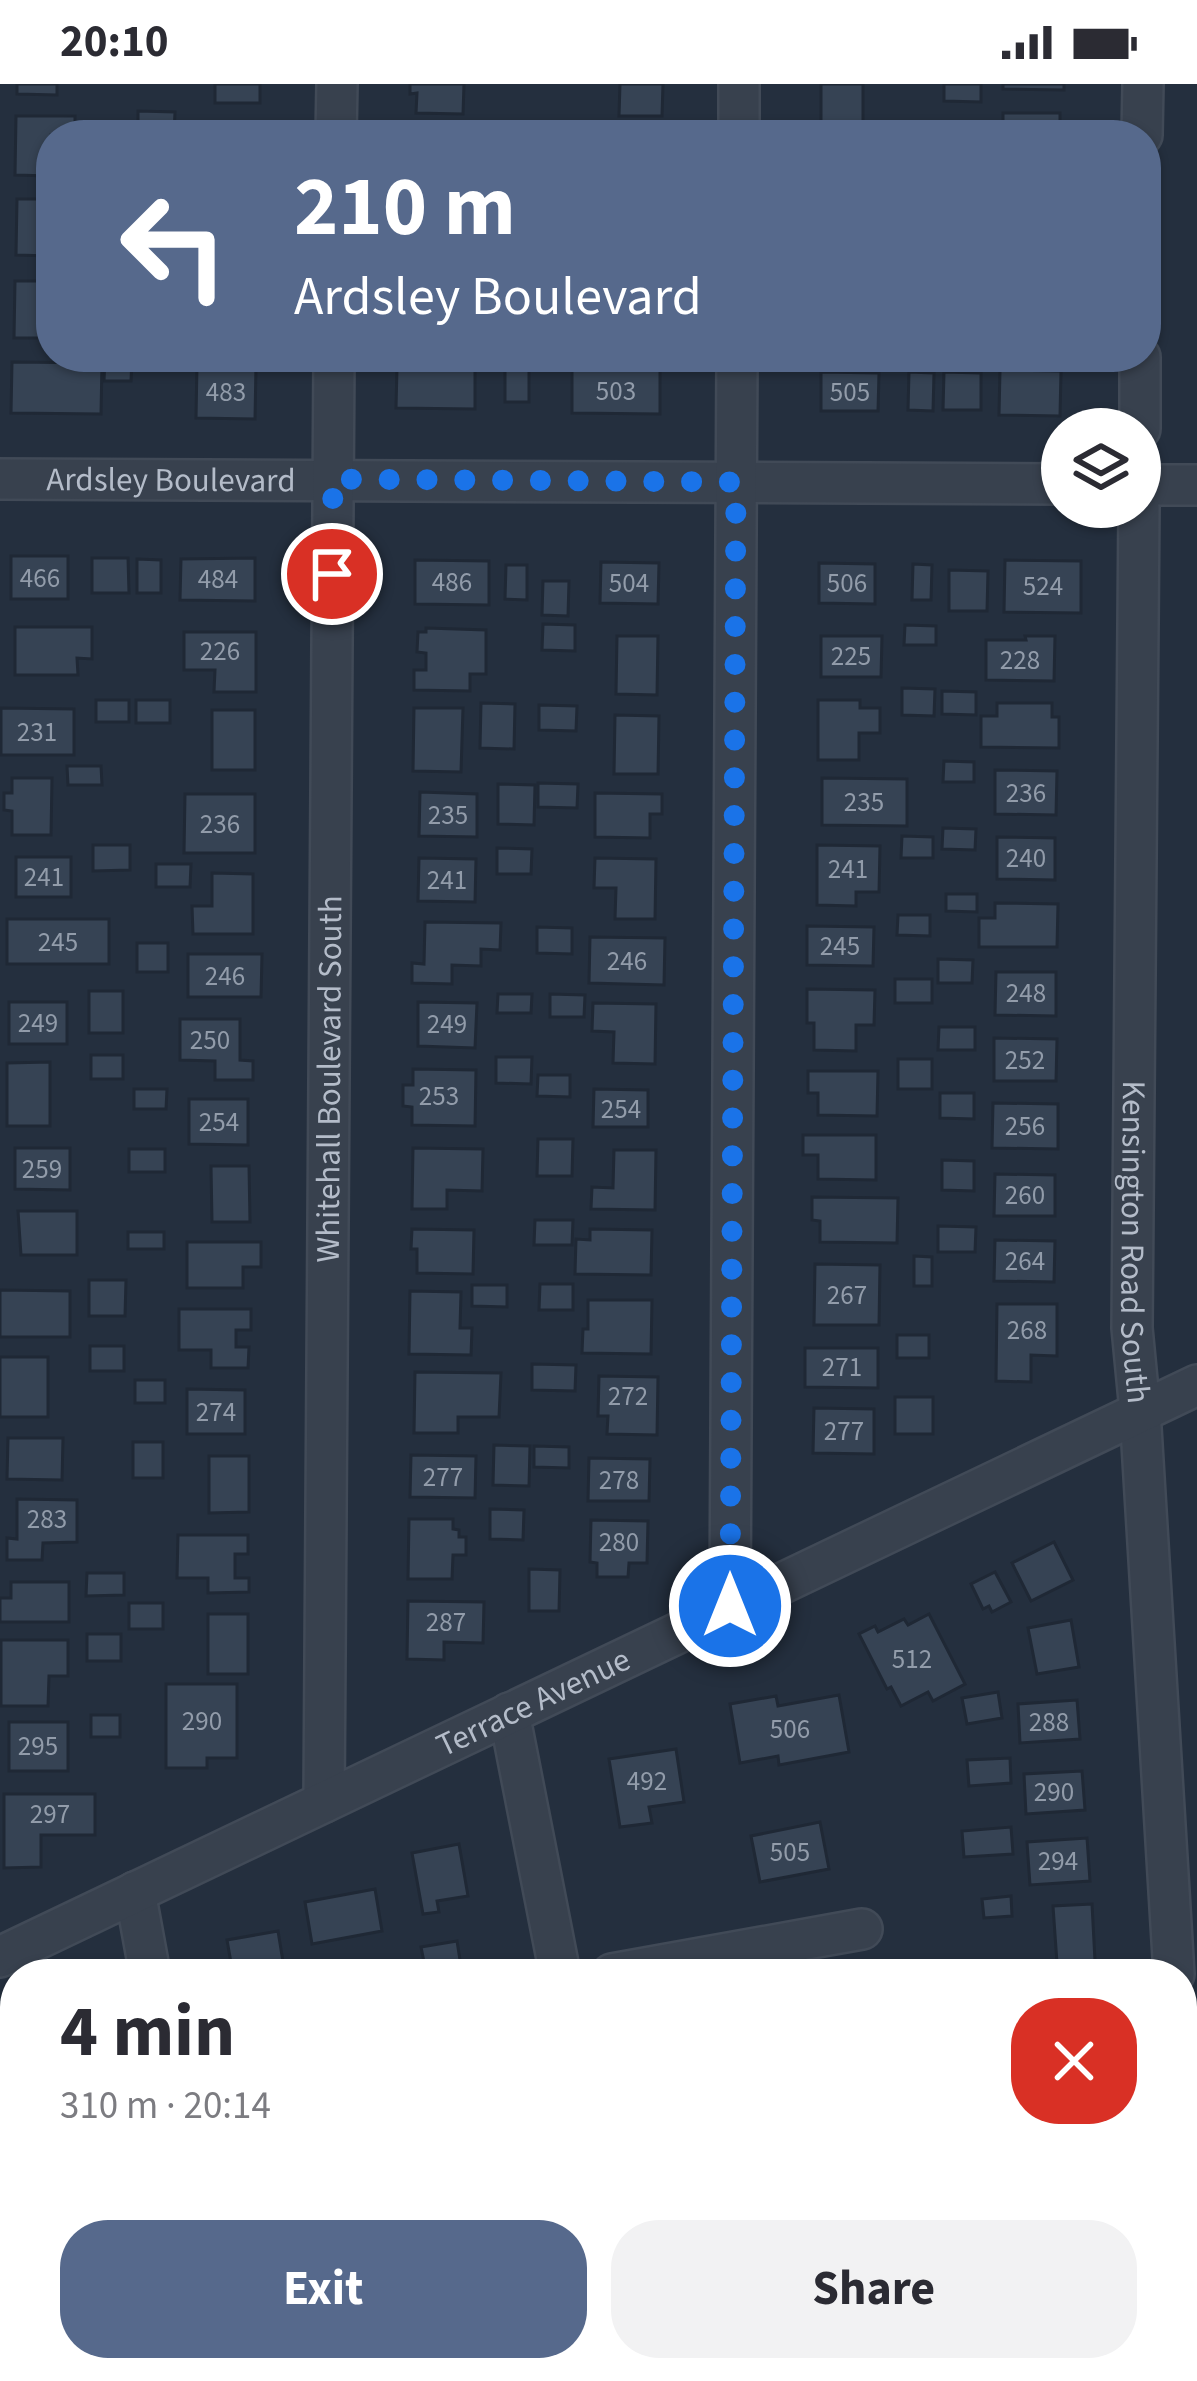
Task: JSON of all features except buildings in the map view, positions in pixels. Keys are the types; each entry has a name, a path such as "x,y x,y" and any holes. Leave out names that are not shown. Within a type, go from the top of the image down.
{"street":[{"path":"336,120 337,84"},
{"path":"739,84 739,120"},
{"path":"1142,84 1142,120"},
{"name":"Whitehall Boulevard South","path":"324,1802 334,372"},
{"path":"730,1606 737,372"},
{"path":"1140,408 1141,372"},
{"name":"Ardsley Boulevard","path":"0,479 1041,484"},
{"path":"1161,484 1197,485"},
{"name":"Kensington Road South","path":"1139,528 1132,1328 1173,1959"},
{"name":"Terrace Avenue","path":"0,1957 1197,1384"},
{"path":"509,1713 557,1959"},
{"path":"135,1892 147,1959"},
{"path":"695,1959 862,1929"}],"route":[{"path":"332,574 333,479 736,482 730,1606"}]}
